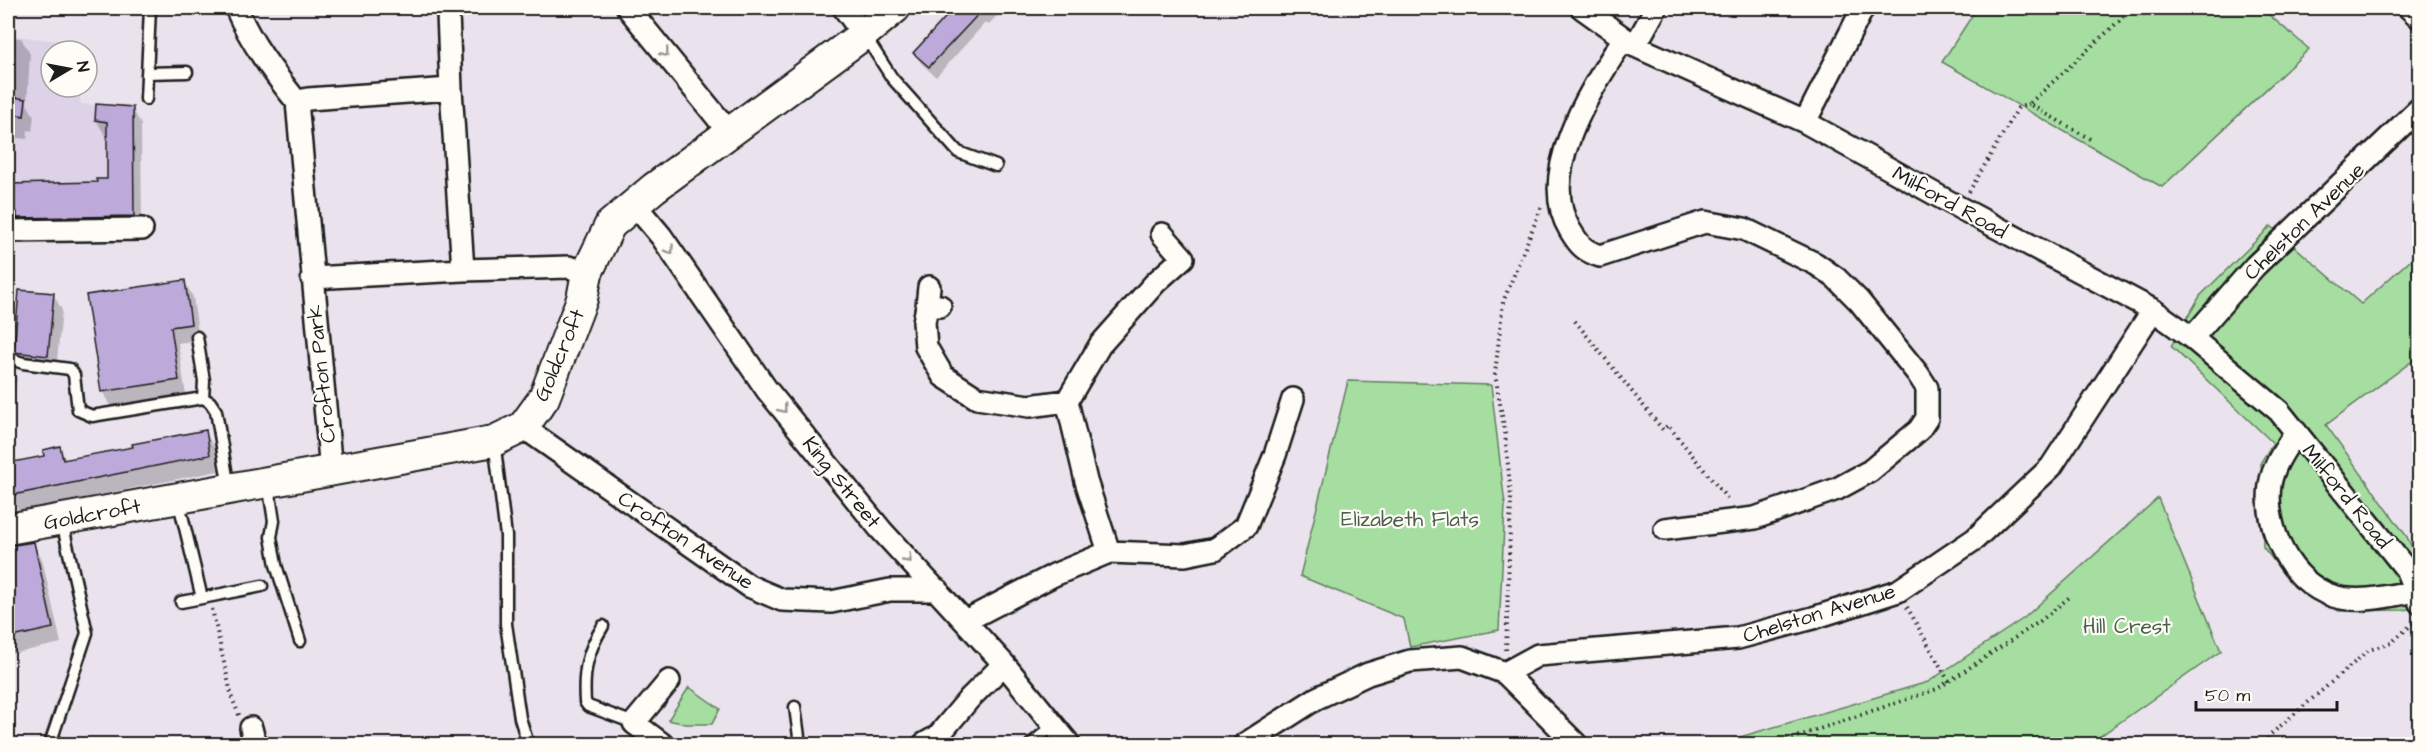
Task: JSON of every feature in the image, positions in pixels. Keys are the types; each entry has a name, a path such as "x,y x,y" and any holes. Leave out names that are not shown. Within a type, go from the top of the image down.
{"street":[{"path":"236,8 260,54 297,102 308,99 451,89"},
{"path":"628,8 729,132"},
{"path":"844,8 863,33"},
{"name":"Goldcroft","path":"8,529 494,441 523,427 544,398 582,299 587,273 610,225 634,204 896,8"},
{"name":"Milford Road","path":"1582,8 1629,42 1805,122 2152,310 2192,338 2279,411 2413,564 2417,597 2351,599 2333,596 2301,577 2288,561 2276,533 2269,505 2270,483 2277,463 2296,432"},
{"path":"1656,8 1587,96 1562,161 1558,190 1564,220 1577,241 1587,252 1600,256 1705,222 1744,229 1816,264 1836,278 1859,301 1918,374 1926,388 1927,418 1919,430 1870,471 1837,489 1755,518 1665,529"},
{"path":"1805,122 1863,8"},
{"path":"2409,8 2420,18"},
{"path":"448,13 463,270"},
{"name":"Crofton Park","path":"297,102 331,471"},
{"name":"Chelston Avenue","path":"2192,338 2255,266 2420,108"},
{"name":"King Street","path":"634,204 661,236 768,390 881,530 1004,664 1069,744"},
{"path":"8,231 142,228"},
{"path":"1109,552 1086,481 1067,400 1100,345 1156,282 1183,258 1162,234"},
{"name":"Crofton Park","path":"312,278 569,267 587,273"},
{"path":"932,300 924,322 926,347 943,376 977,398 1029,406 1067,400"},
{"name":"Chelston Avenue","path":"1505,673 1538,655 1738,638 1813,618 1898,591 1975,539 2051,467 2152,310"},
{"path":"965,621 1054,575 1109,552 1185,555 1215,549 1246,526 1275,454 1293,399"},
{"name":"Crofton Avenue","path":"523,427 749,586 782,600 831,602 890,590 938,590"},
{"path":"1245,744 1317,698 1368,674 1410,661 1462,657 1505,673 1576,744"},
{"path":"924,744 938,736 969,699 1004,664"},
{"path":"662,744 634,723 669,681"}],"lane":[{"path":"146,99 150,8"},
{"path":"863,33 892,78 958,152 996,166"},
{"path":"147,73 187,72"},
{"path":"197,338 204,381 203,398"},
{"path":"8,358 23,363 70,369 74,375 78,410 92,416 203,398 210,402 216,411 229,489"},
{"path":"494,441 506,536 506,624 520,718 528,744"},
{"path":"268,482 274,521 271,537 276,565 300,641"},
{"path":"178,499 206,597"},
{"path":"50,744 87,633 62,519"},
{"path":"181,602 262,586"},
{"path":"603,626 591,645 587,658 585,702 588,706 634,723"},
{"path":"795,707 800,744"},
{"path":"1031,744 1054,725"}],"path":[{"path":"1960,208 2018,108 2029,104 2133,8"},
{"path":"2029,104 2090,140"},
{"path":"1505,673 1511,497 1496,374 1503,302 1545,199"},
{"path":"1575,321 1663,429 1668,425 1743,519"},
{"path":"1898,591 1949,682"},
{"path":"1775,744 1937,689 2039,622 2071,596"},
{"path":"206,597 232,698 242,722 253,736"},
{"path":"2265,744 2270,735 2369,650 2391,643 2420,618"}],"shaded area":[{"path":"8,35 42,39 39,39 39,99 80,99 81,104 133,107 134,221 8,221"}],"green space":[{"path":"1977,8 2261,8 2309,49 2162,187 1942,62"},
{"path":"2271,226 2361,304 2419,252 2419,356 2326,425 2407,537 2419,563 2419,607 2403,610 2339,611 2294,587 2263,547 2261,462 2273,443 2171,346 2200,296"},
{"name":"Elizabeth Flats","path":"1348,381 1491,385 1505,505 1499,630 1410,647 1404,619 1300,576"},
{"name":"Hill Crest","path":"2158,498 2221,651 2089,744 1716,744 1928,682 2024,618"},
{"path":"689,687 720,709 712,724 686,724 668,720"}],"building":[{"path":"954,8 984,8 929,67 913,53"},
{"path":"8,96 26,99 24,116 8,113"},
{"path":"96,104 133,107 134,216 17,218 17,212 8,213 8,184 97,182 96,179 107,179 107,122 95,120"},
{"path":"185,280 191,324 171,327 179,380 101,392 86,295"},
{"path":"19,290 54,293 48,356 14,352"},
{"path":"206,430 210,455 8,496 8,463 44,456 43,450 60,446 63,460"},
{"path":"34,542 53,628 8,638 8,546"}]}
